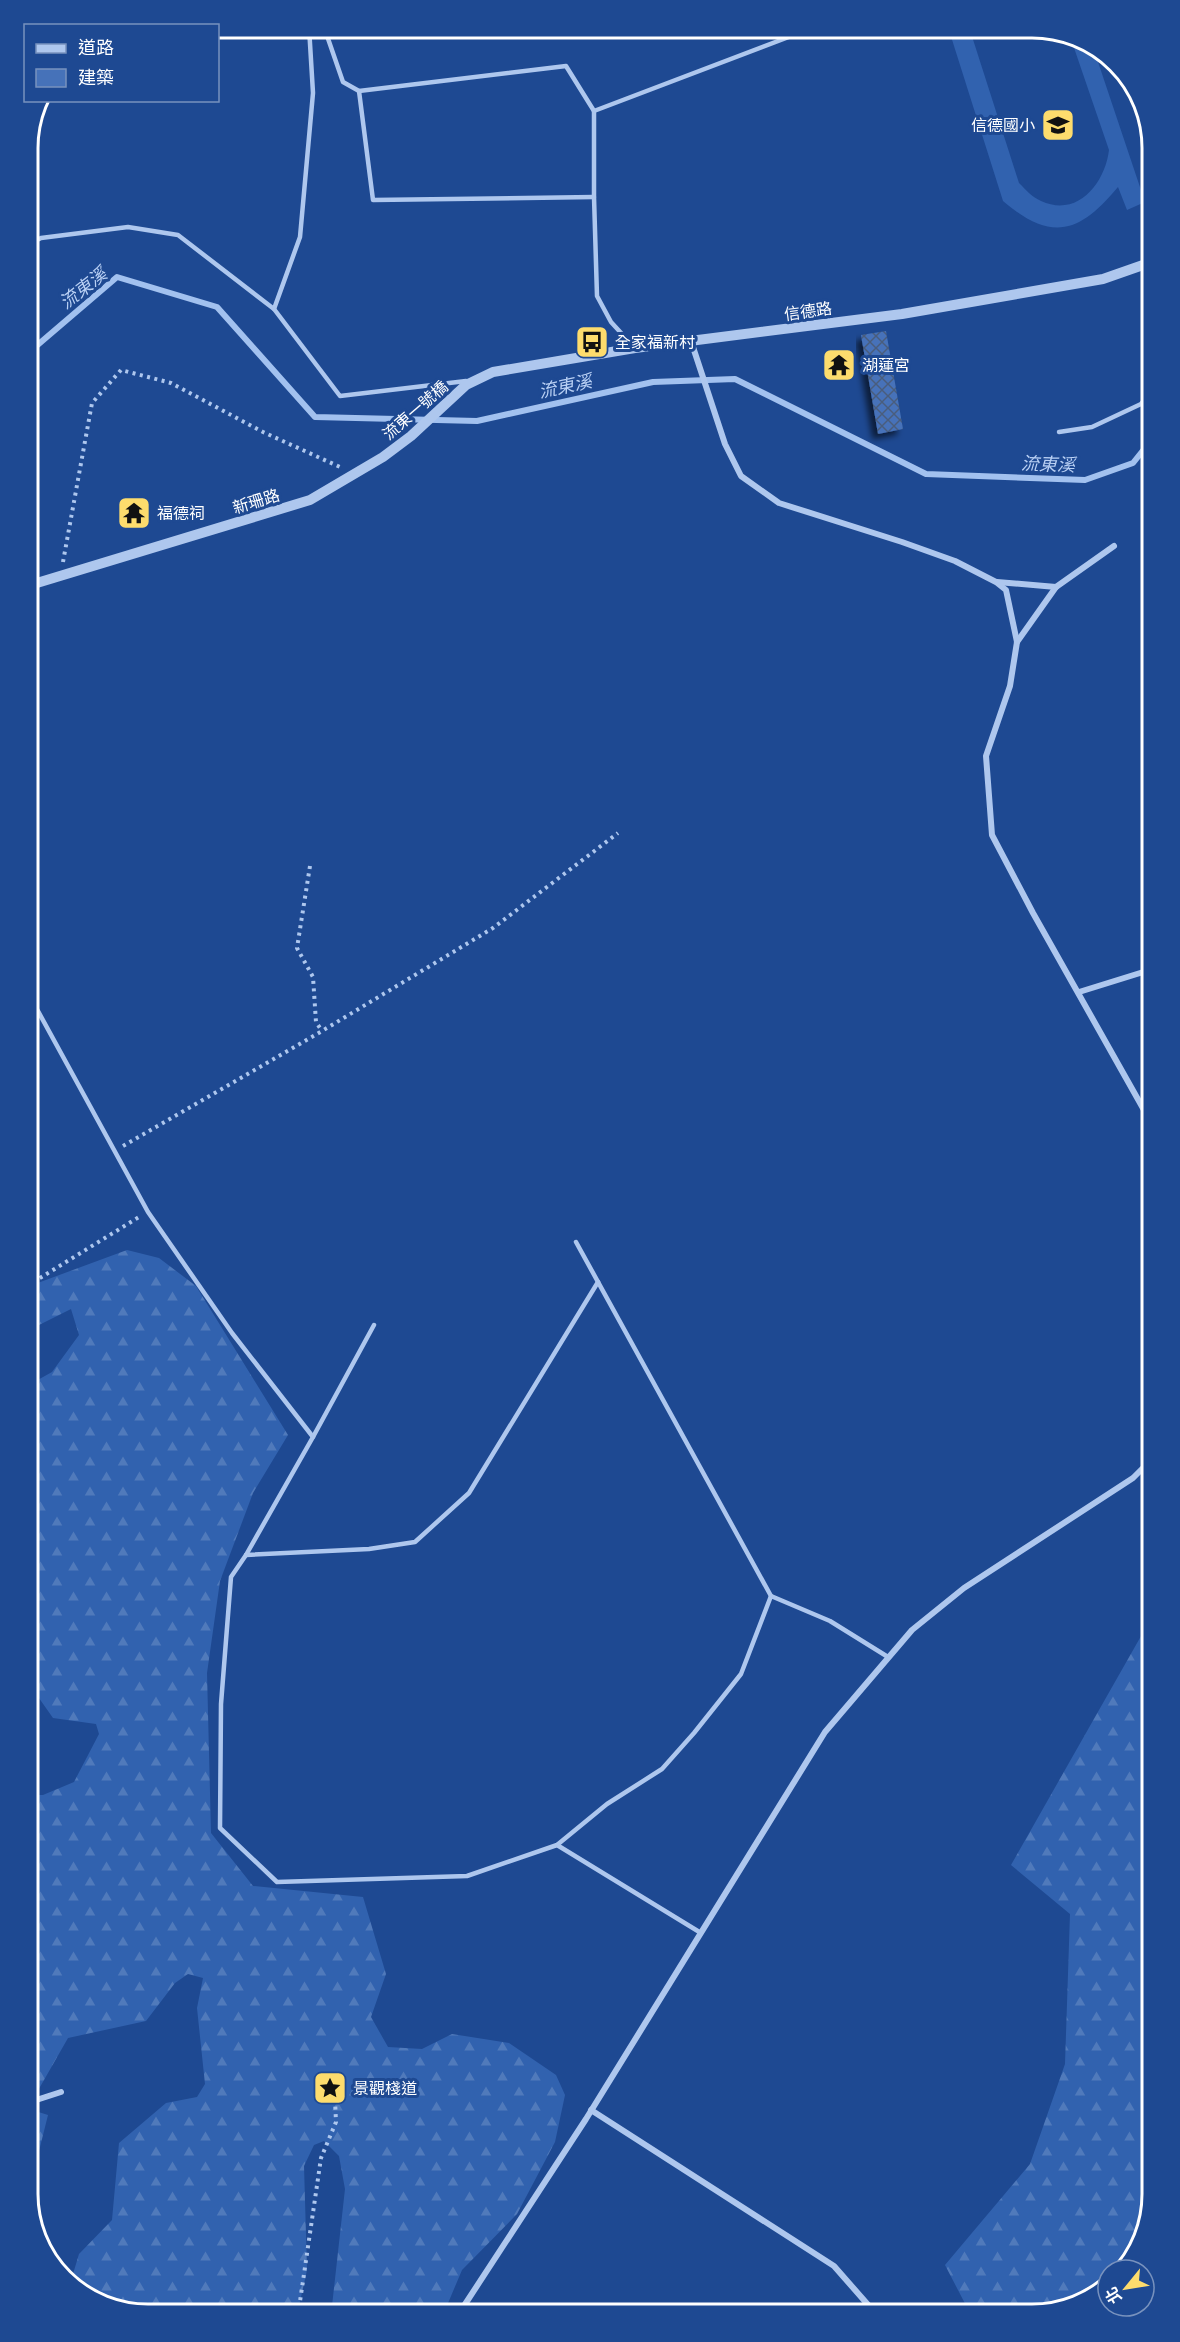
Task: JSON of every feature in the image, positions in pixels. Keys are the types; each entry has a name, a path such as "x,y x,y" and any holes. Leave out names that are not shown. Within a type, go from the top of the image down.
{"street":[{"name":"信德路","path":"466,385 493,372 635,348 914,312 1103,279 1142,264"},
{"path":"691,341 725,444 741,476 779,503 955,561 996,582 1006,590 1017,642 1010,686 986,756 992,836 1142,1106"},
{"name":"流東一號橋","path":"383,457 411,436 466,385"},
{"name":"新珊路","path":"38,583 310,500 383,457"},
{"path":"1017,642 1056,587 1114,546"},
{"path":"996,582 1056,587"},
{"path":"1079,992 1142,972"},
{"path":"465,2304 591,2110 825,1732 912,1630 964,1588 1132,1478 1142,1468"},
{"path":"38,2099 61,2092"},
{"path":"591,2110 834,2266 867,2304"}],"lane":[{"path":"274,309 300,237 314,93 310,38"},
{"path":"328,38 343,82 359,91 566,66 594,111 597,296 611,322 635,348"},
{"path":"594,111 786,38"},
{"path":"359,91 372,200 594,197"},
{"path":"38,240 128,227 178,235 274,309 340,396 478,379"},
{"path":"1059,432 1092,427 1142,403"},
{"path":"38,1011 148,1212 232,1333 313,1437"},
{"path":"576,1242 771,1596 830,1621 888,1657"},
{"path":"246,1555 369,1549 415,1542 469,1493 598,1282"},
{"path":"374,1325 313,1437 246,1555 231,1577 222,1704 220,1827 277,1882 467,1876 557,1845 607,1804 662,1769 694,1733 741,1674 771,1596"},
{"path":"557,1845 701,1933"}],"path":[{"path":"60,577 92,403 121,370 171,383 263,432 354,474"},
{"path":"114,1151 322,1032 494,928 618,833"},
{"path":"310,866 297,948 313,977 316,1022 322,1032"},
{"path":"38,1279 148,1212"},
{"path":"300,2304 321,2158 336,2122 335,2100 330,2088"}],"green space":[{"path":"951,38 973,38 1019,183 1041,201 1054,205 1067,205 1087,194 1102,174 1109,150 1073,45 1087,52 1097,59 1142,193 1142,203 1127,210 1118,187 1104,203 1077,223 1064,227 1050,227 1036,223 1003,201"},
{"path":"127,1250 159,1258 196,1286 288,1435 253,1493 220,1581 207,1673 211,1833 253,1886 363,1897 386,1974 371,2017 388,2047 422,2049 452,2034 509,2043 556,2075 565,2095 555,2142 517,2214 462,2270 448,2304 332,2304 345,2189 339,2156 324,2141 314,2145 304,2166 307,2270 299,2304 141,2304 112,2299 87,2286 73,2275 79,2254 112,2220 119,2143 166,2103 197,2097 205,2084 197,2008 203,1978 188,1974 175,1983 146,2021 68,2038 38,2090 38,1795 74,1782 99,1734 96,1724 53,1718 38,1697 38,1380 52,1372 79,1335 71,1309 38,1326 38,1283"},
{"path":"1142,1634 1142,2208 1139,2223 1122,2258 1096,2258 1096,2284 1068,2299 1046,2304 965,2304 945,2265 1030,2164 1065,2064 1070,1914 1011,1865"},
{"path":"38,2112 48,2115 38,2155"}],"building":[{"path":"886,331 903,429 878,434 861,335"}],"waterway":[{"name":"流東溪","path":"38,345 117,277 217,307 315,417 477,421 653,382 735,379 926,474 1085,480 1133,463 1142,452"}],"place":[{"name":"信德國小","path":"1058,125"},
{"name":"全家福新村","path":"592,342"},
{"name":"湖蓮宮","path":"839,365"},
{"name":"福德祠","path":"134,513"},
{"name":"景觀棧道","path":"330,2088"}]}
